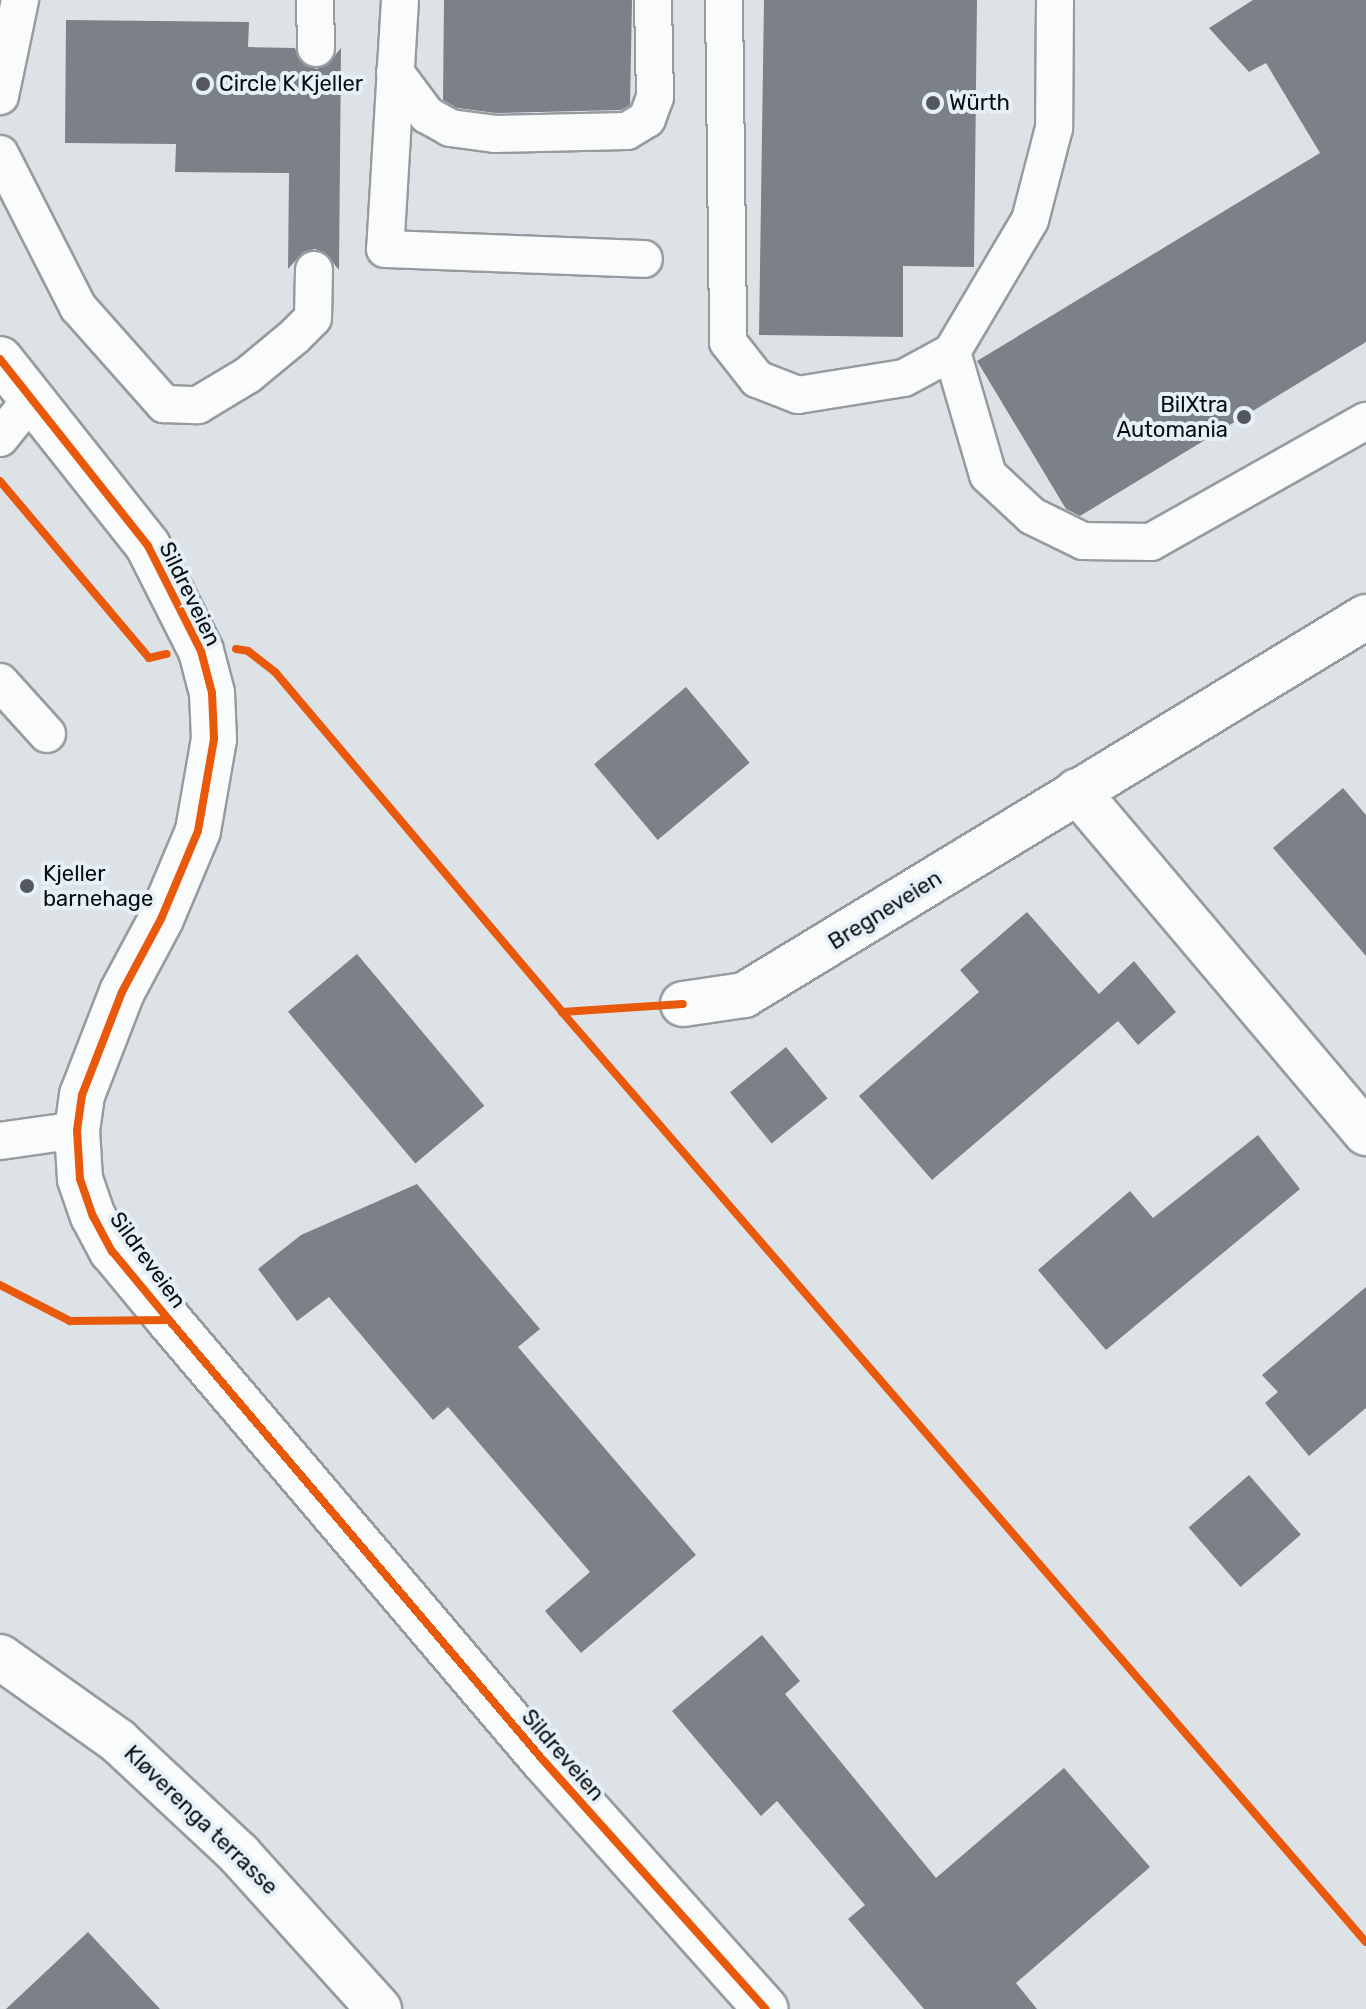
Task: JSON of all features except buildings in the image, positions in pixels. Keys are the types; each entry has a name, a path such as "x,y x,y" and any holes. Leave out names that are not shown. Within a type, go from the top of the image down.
{"street":[{"name":"Sildreveien","path":"0,359 148,546 201,651 212,693 214,739 198,831 181,876 96,1051 77,1130 80,1179 93,1216 129,1273 755,2005"},
{"name":"Bregneveien","path":"683,1004 744,995 1366,617"},
{"path":"1077,791 1366,1133"},
{"name":"Kløverenga terrasse","path":"0,1657 118,1741 239,1854 379,2009"}],"lane":[{"path":"0,96 20,0"},
{"path":"315,0 316,48"},
{"path":"400,0 385,249 644,259"},
{"path":"395,72 427,115 450,128 495,134 627,131 647,119 655,97 653,0"},
{"path":"724,0 728,342 757,379 798,395 904,378 952,352 1030,220 1054,128 1055,0"},
{"path":"0,154 78,307 164,404 198,405 248,375 295,336 313,318 314,270"},
{"path":"952,352 988,475 1032,516 1083,541 1151,542 1366,421"},
{"path":"0,438 32,398"},
{"path":"0,682 47,734"},
{"path":"0,1141 77,1130"}],"cycle path":[{"path":"0,359 148,546 201,651 212,693 214,739 198,831 161,919 122,992 82,1095 77,1130 80,1179 93,1216 112,1251 169,1320 543,1760 766,2009"},
{"path":"0,481 149,658 167,654"},
{"path":"236,649 248,651 275,672 562,1012 1366,1942"},
{"path":"562,1012 683,1004"},
{"path":"0,1285 70,1321 169,1320"}],"place":[{"name":"Circle K Kjeller","path":"203,84"},
{"name":"Würth","path":"933,103"},
{"name":"BilXtra Automania","path":"1244,417"},
{"name":"Kjeller barnehage","path":"27,886"}]}
